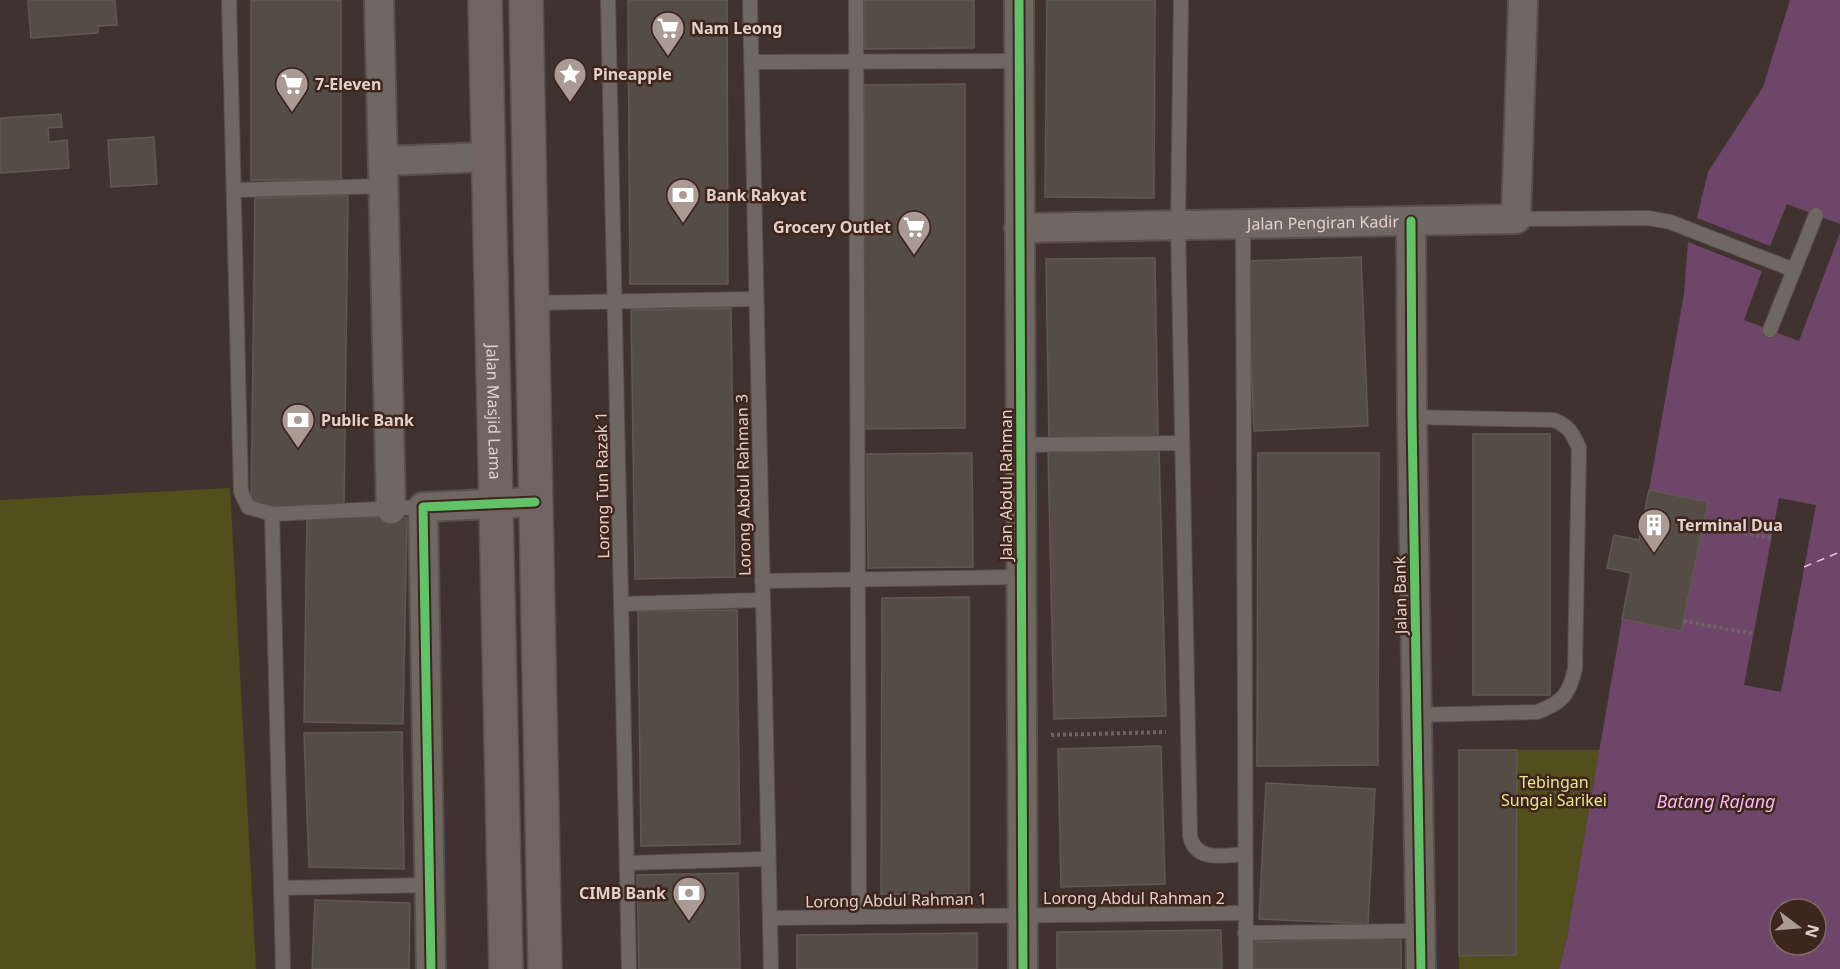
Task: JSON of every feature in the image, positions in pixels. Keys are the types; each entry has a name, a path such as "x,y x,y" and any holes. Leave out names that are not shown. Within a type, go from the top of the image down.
{"main road":[{"name":"Jalan Masjid Lama","path":"485,0 506,969"},
{"path":"526,0 544,969"}],"street":[{"path":"379,0 391,509"},
{"name":"Jalan Abdul Rahman","path":"1019,0 1023,969"},
{"path":"1516,219 1523,0"},
{"path":"383,173 489,157"},
{"name":"Jalan Pengiran Kadir","path":"1019,228 1516,219"},
{"name":"Jalan Bank","path":"1411,221 1421,969"},
{"path":"431,969 423,507 535,502"}],"lane":[{"path":"229,0 242,492 248,507 272,514 423,507"},
{"name":"Lorong Tun Razak 1","path":"608,0 629,969"},
{"name":"Lorong Abdul Rahman 3","path":"750,0 771,969"},
{"path":"856,0 859,917"},
{"path":"1181,0 1178,225 1190,836 1196,850 1210,855 1245,854"},
{"path":"751,62 1019,61"},
{"path":"234,190 383,173"},
{"path":"1770,330 1816,215"},
{"path":"1516,219 1648,218 1670,222 1794,270"},
{"path":"1243,224 1246,969"},
{"path":"531,303 756,299"},
{"path":"1412,417 1554,420 1566,425 1579,448 1575,669 1572,684 1564,698 1537,712 1417,715"},
{"path":"1021,445 1182,442"},
{"path":"272,514 283,969"},
{"path":"762,581 1021,577"},
{"path":"621,604 762,600"},
{"path":"627,863 768,859"},
{"path":"281,888 430,885"},
{"name":"Lorong Abdul Rahman 2","path":"1023,915 1246,914"},
{"name":"Lorong Abdul Rahman 1","path":"770,918 1023,915"},
{"path":"1245,933 1420,931"}],"path":[{"path":"1703,525 1772,538"},
{"path":"1684,621 1754,634"},
{"path":"1022,736 1188,731"}],"green space":[{"path":"230,488 256,969 0,969 0,500"},
{"name":"Tebingan Sungai Sarikei","path":"1517,750 1600,750 1567,938 1559,969 1459,969 1459,956 1516,955"}],"water":[{"name":"Batang Rajang","path":"1790,0 1840,0 1840,969 1559,969 1567,938 1622,619 1681,631 1708,502 1649,490 1684,294 1688,242 1697,218 1708,172 1763,87"}],"pier":[{"path":"1787,204 1840,224 1840,233 1799,341 1744,320 1762,271 1688,242 1697,218 1770,246"},
{"path":"1779,498 1816,505 1781,692 1744,685"}],"building":[{"path":"28,0 115,0 117,25 98,26 98,33 31,38"},
{"path":"251,0 341,0 341,180 251,180"},
{"path":"628,0 727,0 728,284 630,284"},
{"path":"865,0 974,0 974,48 865,49"},
{"path":"1047,0 1155,0 1154,198 1045,197"},
{"name":"Grocery Outlet","path":"965,84 965,428 863,429 864,85"},
{"path":"61,114 62,127 48,128 49,142 67,140 69,168 0,173 0,118"},
{"path":"154,137 157,184 111,187 108,140"},
{"path":"348,195 344,508 251,506 255,198"},
{"path":"1361,257 1368,426 1254,431 1247,261"},
{"path":"1155,258 1158,440 1049,442 1046,259"},
{"path":"731,308 735,577 635,579 631,310"},
{"path":"1473,434 1550,434 1550,695 1473,695"},
{"path":"1159,447 1166,716 1054,719 1048,450"},
{"path":"972,453 973,567 868,568 867,454"},
{"path":"1258,453 1379,453 1378,765 1257,766"},
{"name":"Terminal Dua","path":"1649,490 1708,502 1681,631 1622,619 1631,573 1607,568 1614,535 1639,540"},
{"path":"307,516 407,518 403,724 304,722"},
{"path":"969,597 969,894 881,894 882,598"},
{"path":"737,610 740,844 641,846 638,611"},
{"path":"402,732 404,869 309,867 304,733"},
{"path":"1161,746 1165,884 1061,887 1058,749"},
{"path":"1459,750 1517,750 1516,955 1459,956"},
{"path":"1266,783 1375,789 1368,924 1259,919"},
{"name":"CIMB Bank","path":"738,873 740,969 639,969 637,875"},
{"path":"315,900 410,903 409,969 312,969"},
{"path":"1221,930 1222,969 1057,969 1057,932"},
{"path":"977,933 977,969 797,969 797,935"},
{"path":"1401,938 1401,969 1253,969 1253,942"}],"ferry route":[{"path":"1804,567 1840,552"}],"cycle path":[{"path":"1019,0 1023,969"},
{"path":"1411,221 1421,969"},
{"path":"431,969 423,507 535,502"}],"place":[{"name":"Nam Leong","path":"668,57"},
{"name":"Pineapple","path":"570,103"},
{"name":"7-Eleven","path":"292,113"},
{"name":"Bank Rakyat","path":"683,224"},
{"name":"Grocery Outlet","path":"914,256"},
{"name":"Public Bank","path":"298,449"},
{"name":"Terminal Dua","path":"1654,554"},
{"name":"CIMB Bank","path":"689,922"}]}
